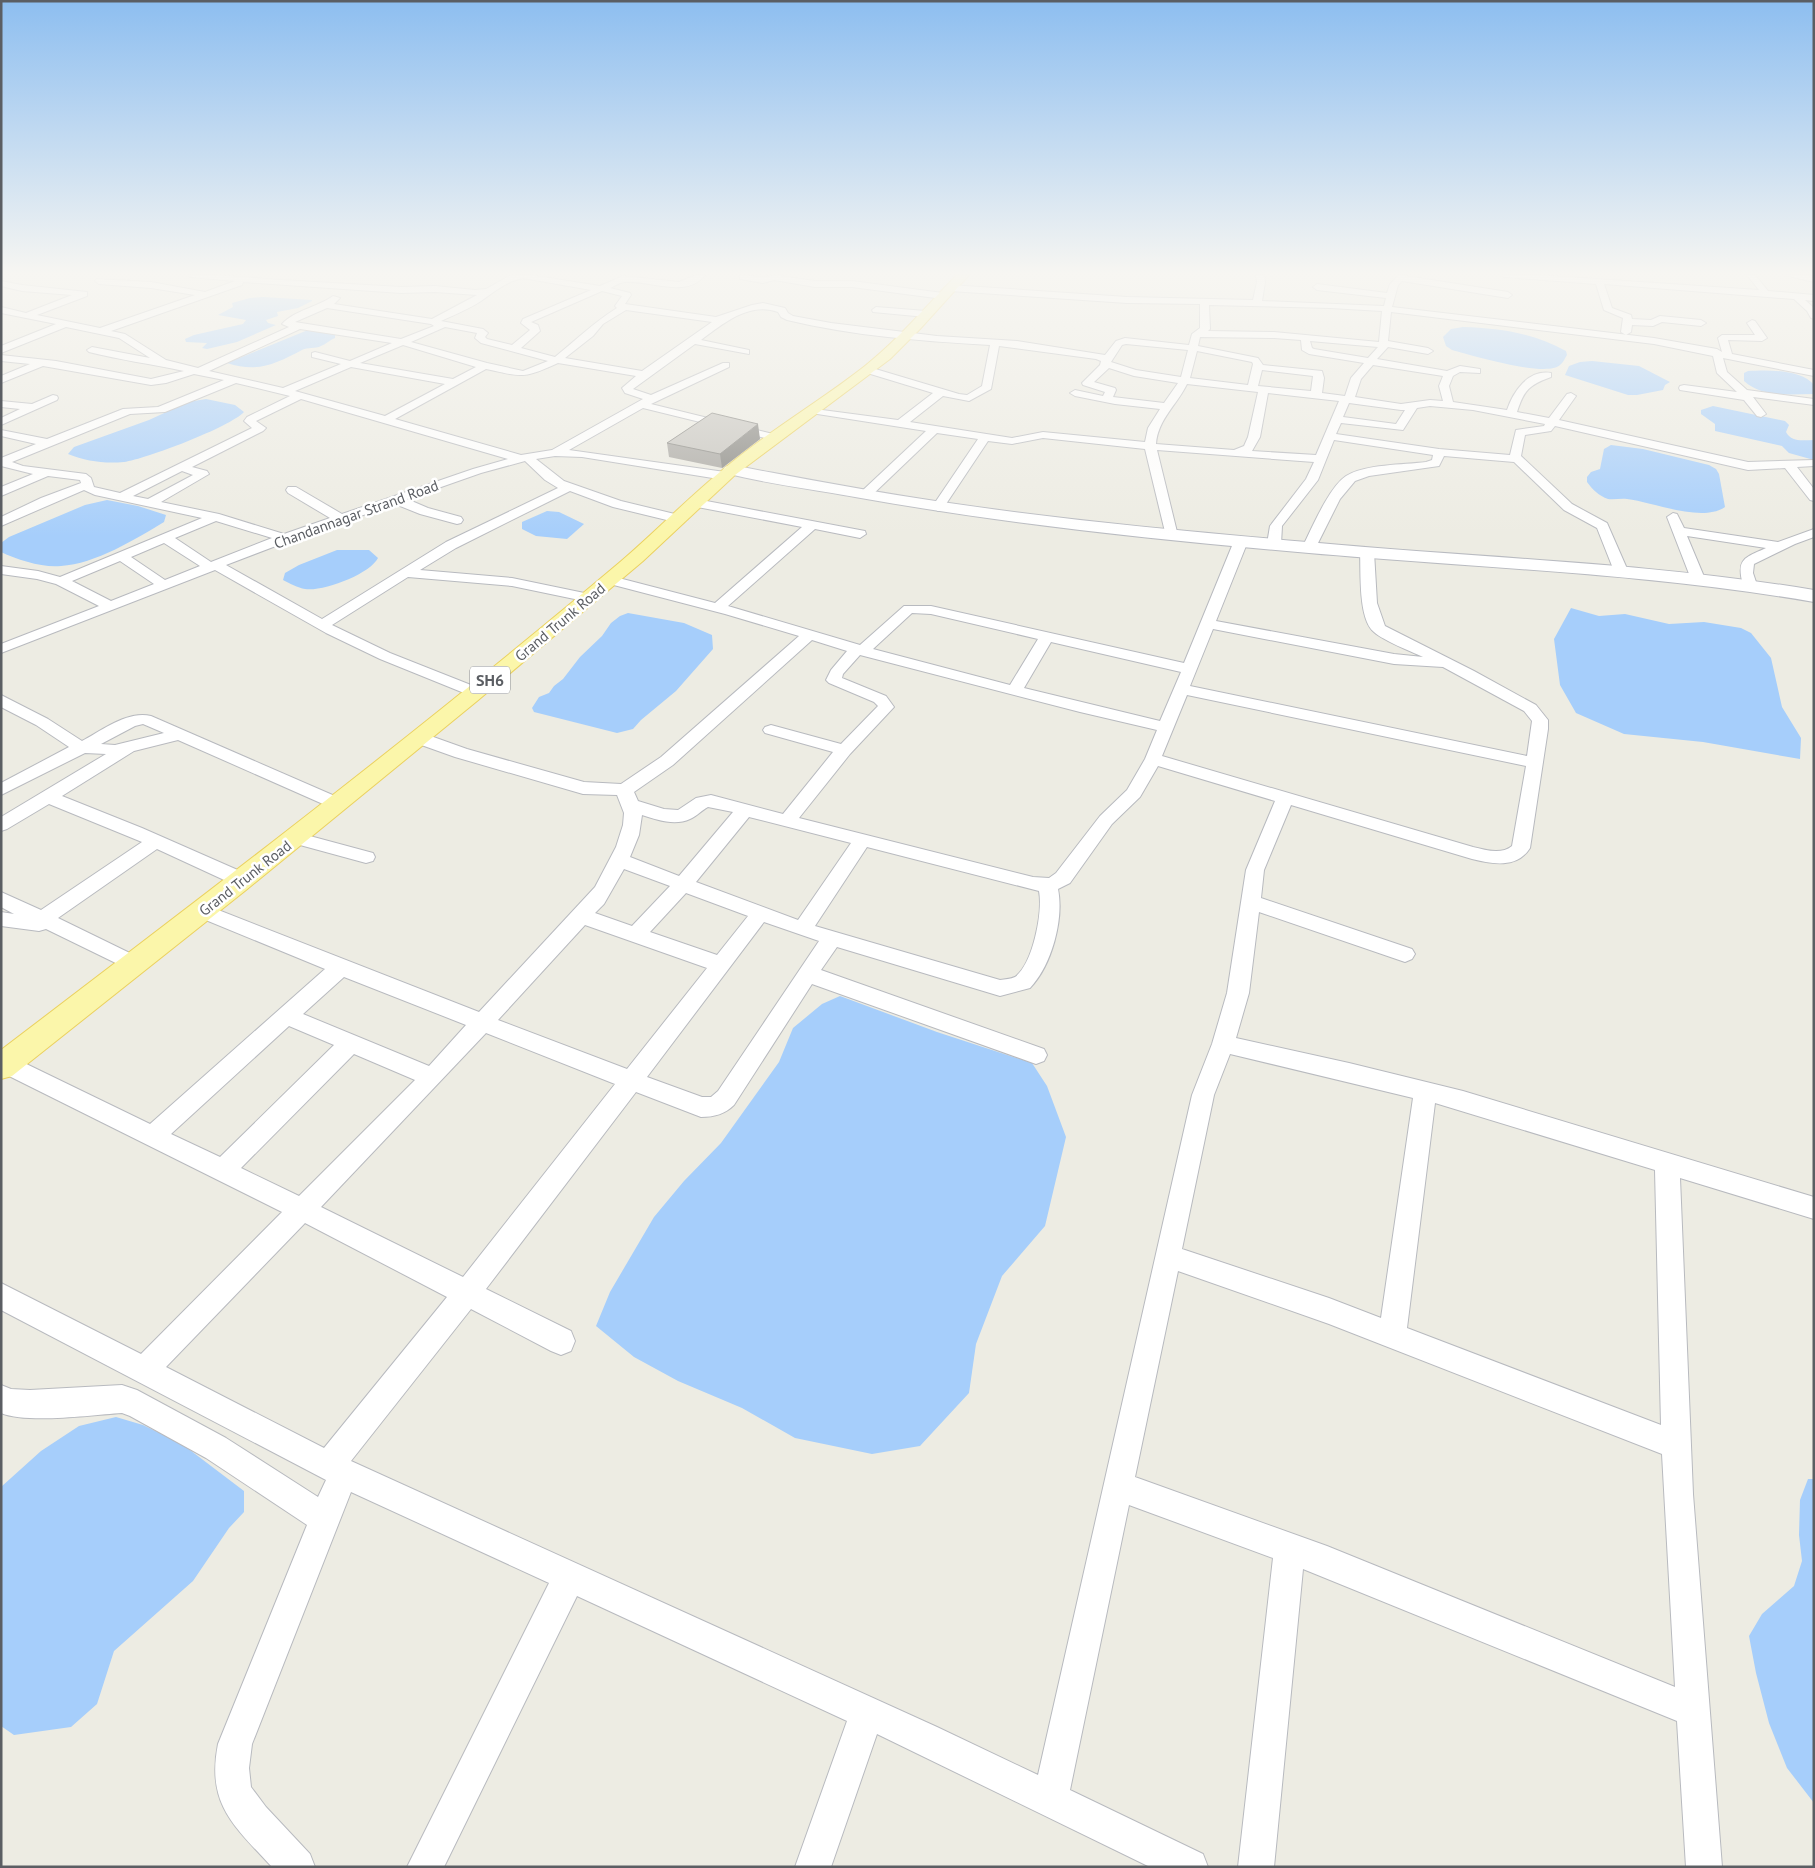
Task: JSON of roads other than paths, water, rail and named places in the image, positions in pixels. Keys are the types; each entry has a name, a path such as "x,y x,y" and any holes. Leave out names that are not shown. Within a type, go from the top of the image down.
{"main road":[{"name":"Grand Trunk Road","path":"3,1065 204,911 419,738 610,580 728,473 810,410 877,362"}],"street":[{"path":"35,362 151,382 196,372 218,362"},
{"path":"60,365 66,362"},
{"path":"164,362 196,372 302,396 524,458 553,480 569,487 622,506 679,519"},
{"path":"343,362 453,382"},
{"path":"285,392 355,362"},
{"path":"350,376 381,362"},
{"path":"472,362 523,374 552,362"},
{"path":"571,362 644,374"},
{"path":"646,402 647,397 629,391 627,388 662,362"},
{"path":"868,370 965,398 985,389 992,362"},
{"path":"1106,362 1087,383 1111,390 1106,399"},
{"path":"1107,362 1141,374 1185,380 1401,407 1412,407 1430,403 1511,414 1738,464 1756,466 1814,463"},
{"path":"1172,536 1150,446 1150,436 1154,425 1185,380 1190,362"},
{"path":"1236,453 1249,448 1254,437 1259,388 1257,362"},
{"path":"1274,544 1276,526 1312,480 1328,436 1356,378 1370,362"},
{"path":"1378,362 1450,374"},
{"path":"1722,362 1722,373 1745,395 1761,414"},
{"path":"1764,362 1814,373"},
{"path":"1,380 42,363"},
{"path":"555,452 646,402 726,365"},
{"path":"386,420 485,366"},
{"path":"1257,367 1318,373 1316,395"},
{"path":"1449,405 1444,386 1450,374 1458,369 1476,371"},
{"path":"1511,414 1519,403 1517,393 1522,387 1547,374"},
{"path":"1,451 112,406 122,405 152,412 234,380"},
{"path":"1684,388 1814,402"},
{"path":"121,497 259,429 249,421 251,419 302,396 323,389"},
{"path":"899,425 941,392"},
{"path":"1076,393 1168,407"},
{"path":"1515,457 1520,432 1544,430 1552,422 1555,411 1571,396"},
{"path":"1,422 53,398"},
{"path":"646,402 773,438"},
{"path":"1,404 33,407"},
{"path":"1336,419 1399,428 1412,407"},
{"path":"1,462 136,409"},
{"path":"810,410 899,425 1018,441 1043,435 1150,446 1320,459"},
{"path":"866,494 934,430"},
{"path":"1,433 49,443"},
{"path":"1328,436 1501,459 1513,459 1515,457"},
{"path":"938,508 984,437"},
{"name":"Chandannagar Strand Road","path":"1,649 284,538 395,499 524,458 555,452 728,473"},
{"path":"1309,548 1322,521 1348,479 1361,475 1435,464 1438,460 1439,452"},
{"path":"1515,457 1568,507 1602,526 1621,571"},
{"path":"1,462 21,469 82,477 85,478 89,489 94,491 216,517 284,538"},
{"path":"1788,464 1814,497"},
{"path":"151,502 203,474 180,467"},
{"path":"6,490 48,472"},
{"path":"728,473 866,494 938,508 1172,536 1621,571 1750,585 1814,596"},
{"path":"1,522 86,485"},
{"path":"322,625 468,536 569,487"},
{"path":"6,490 54,498"},
{"path":"292,490 340,518"},
{"path":"395,499 457,520"},
{"path":"696,503 860,534"},
{"path":"60,581 216,517"},
{"path":"1673,517 1698,579"},
{"path":"718,608 812,525"},
{"path":"1679,531 1780,546"},
{"path":"1750,585 1746,565 1749,562 1780,546 1814,533"},
{"path":"164,538 322,625 385,656 475,692"},
{"path":"419,738 461,753 584,788 627,798 676,816 686,814 704,800 1033,884 1048,886 1063,878 1106,820 1134,792 1153,759 1241,541"},
{"path":"1153,759 1472,853 1499,858 1510,857 1516,854 1521,848 1540,720 1530,708 1387,634 1374,623 1371,610 1367,552"},
{"path":"121,556 164,585"},
{"path":"1,570 38,575 60,581 111,606"},
{"path":"405,573 512,582 589,598"},
{"path":"610,580 718,608 860,650 1099,712 1166,727"},
{"path":"787,821 844,750 886,708 880,699 834,680 836,673 905,612 915,608 931,610 1189,669"},
{"path":"1207,624 1394,659 1448,664"},
{"path":"627,798 636,784 668,761 809,635"},
{"path":"1015,690 1047,636"},
{"path":"1181,690 1535,763"},
{"path":"1,700 83,746 100,750 115,750 182,734"},
{"path":"1,790 138,719 153,721 338,804"},
{"path":"771,730 844,750"},
{"path":"1,825 134,746"},
{"path":"1,794 29,808"},
{"path":"47,797 156,841 242,880"},
{"path":"144,1370 432,1077 605,888 632,829 634,815 627,798"},
{"path":"1050,1799 1203,1095 1223,1044 1238,993 1254,870 1285,798"},
{"path":"636,935 683,884 745,810"},
{"path":"295,838 366,856"},
{"path":"802,930 863,840"},
{"path":"42,919 156,841"},
{"path":"619,860 802,930 1000,988 1011,987 1024,982 1030,976 1047,931 1051,908 1048,886"},
{"path":"1,899 134,964"},
{"path":"1250,902 1405,954"},
{"path":"204,911 342,968 634,1079 701,1107 711,1108 718,1106 726,1098 831,939"},
{"path":"297,1867 252,1818 234,1792 231,1769 235,1744 332,1491 467,1293 760,914"},
{"path":"581,916 722,965"},
{"path":"1,919 60,928"},
{"path":"153,1136 342,968"},
{"path":"808,974 1036,1055"},
{"path":"287,1016 432,1077"},
{"path":"223,1170 351,1043"},
{"path":"1223,1044 1425,1091 1517,1116 1814,1208"},
{"path":"3,1065 223,1170 561,1341"},
{"path":"1392,1335 1425,1091"},
{"path":"1667,1163 1678,1494 1693,1711 1708,1864"},
{"path":"1168,1256 1329,1311 1676,1445"},
{"path":"1,1296 144,1370 332,1491"},
{"path":"1,1399 11,1403 30,1404 122,1399 138,1404 168,1419 216,1448 570,1578 1050,1799 1190,1867"},
{"path":"1118,1486 1327,1562 1693,1711"},
{"path":"1256,1867 1290,1548"},
{"path":"424,1867 570,1578"},
{"path":"813,1867 866,1714"}],"water":[{"path":"277,362 257,367 238,366 227,363"},
{"path":"1500,362 1563,362 1552,368 1540,369"},
{"path":"1580,362 1603,362 1639,366 1670,382 1665,385 1663,390 1628,395 1565,375 1569,366"},
{"path":"1748,371 1783,372 1801,376 1814,385 1814,394 1768,393 1744,381 1744,373"},
{"path":"206,399 235,405 244,412 206,434 135,460 117,463 102,462 68,454 74,447 149,420 188,402"},
{"path":"1713,406 1785,421 1789,425 1786,432 1791,438 1814,440 1814,460 1789,453 1782,446 1715,431 1715,424 1701,414 1701,410"},
{"path":"1611,445 1643,449 1709,465 1716,469 1719,474 1725,507 1704,513 1691,512 1638,501 1608,499 1602,496 1589,485 1587,477 1591,472 1600,469 1604,449"},
{"path":"107,500 138,506 166,515 164,522 115,550 88,561 74,564 61,566 39,565 1,552 1,543 9,537 85,505"},
{"path":"547,511 559,512 584,524 567,539 536,536 522,529 522,522"},
{"path":"337,550 369,550 378,558 366,570 356,576 323,588 305,589 283,580 285,573 299,565"},
{"path":"1571,608 1599,616 1625,614 1669,624 1704,622 1741,628 1751,633 1771,658 1782,707 1801,738 1800,759 1703,742 1624,734 1576,713 1560,685 1554,639"},
{"path":"628,613 684,623 712,635 713,649 676,691 633,729 617,733 534,712 532,708 539,697 549,693 563,679 580,657 602,636 611,623"},
{"path":"840,996 937,1032 1032,1063 1047,1086 1066,1137 1045,1226 1002,1276 976,1344 969,1393 920,1446 872,1454 795,1438 742,1408 678,1381 634,1357 596,1326 610,1292 654,1217 684,1181 721,1143 779,1062 793,1028 822,1004"},
{"path":"116,1417 143,1425 182,1444 244,1491 244,1512 229,1528 193,1581 114,1651 97,1704 71,1727 14,1735 1,1726 1,1487 41,1451 79,1426"},
{"path":"1808,1479 1814,1479 1814,1803 1787,1768 1769,1723 1749,1636 1762,1614 1794,1586 1802,1561 1799,1535 1800,1500"}]}
